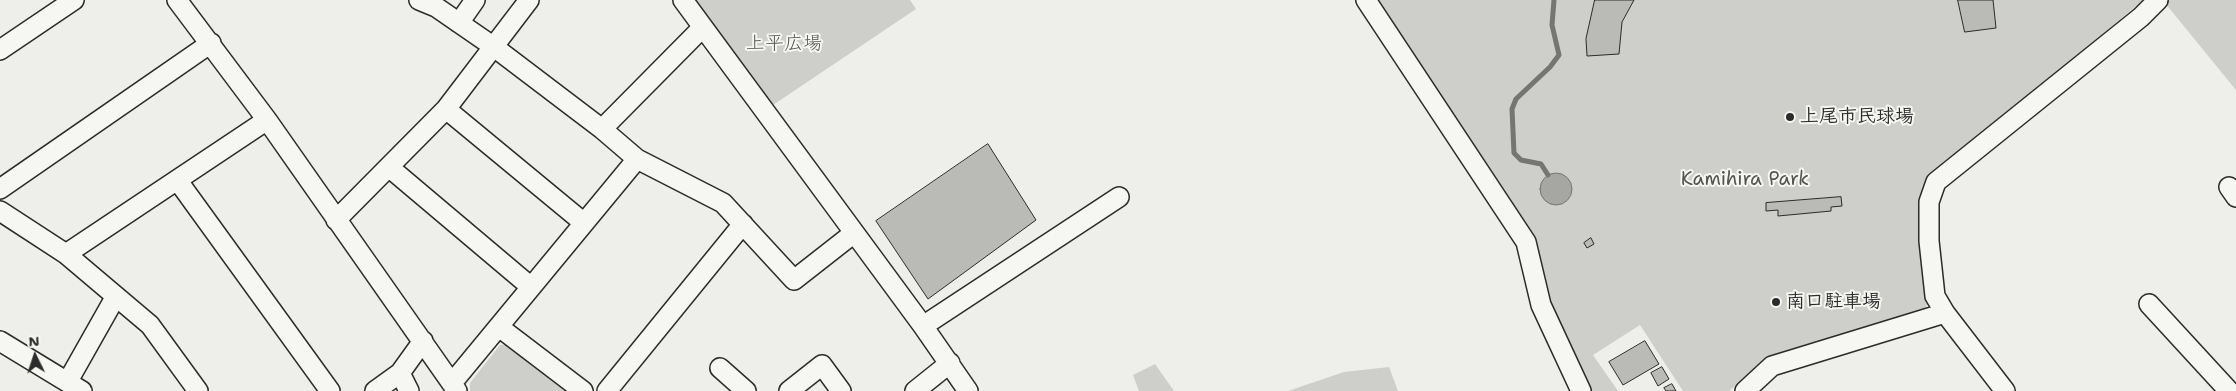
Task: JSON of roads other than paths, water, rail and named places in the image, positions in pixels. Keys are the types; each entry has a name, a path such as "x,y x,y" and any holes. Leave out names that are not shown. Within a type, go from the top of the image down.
{"street":[{"path":"0,50 74,0"},
{"path":"177,0 268,120 336,220 455,387 499,326 638,159"},
{"path":"419,0 436,7 494,47 638,159 723,203 794,280 854,233"},
{"path":"459,23 476,0"},
{"path":"336,220 390,168 446,109 528,0"},
{"path":"683,0 950,363 968,391"},
{"path":"1366,0 1526,242 1542,305 1580,391"},
{"path":"2005,391 1945,313 1935,296 1929,241 1929,202 1936,182 2141,17 2158,0"},
{"path":"602,130 703,27"},
{"path":"0,190 210,43"},
{"path":"446,109 584,223"},
{"path":"66,254 268,120"},
{"path":"390,168 532,287"},
{"path":"178,181 330,391"},
{"path":"923,326 1119,197"},
{"path":"0,210 66,254 150,325 198,391"},
{"path":"607,391 743,224"},
{"path":"0,341 75,386 116,296"},
{"path":"2149,304 2229,391"},
{"path":"1750,389 1772,366 1945,313"},
{"path":"499,326 583,391"},
{"path":"375,391 400,373 423,341"},
{"path":"915,391 950,363"},
{"path":"789,391 822,365 841,391"},
{"path":"720,368 746,391"},
{"path":"400,373 409,391"}],"waterway":[{"path":"1548,175 1541,164 1521,160 1514,153 1512,109 1516,99 1550,67 1559,55 1552,25 1554,0"}],"place":[{"name":"上尾市民球場","path":"1790,117"},
{"name":"南口駐車場","path":"1776,302"}],"park label":[{"name":"上平広場","path":"784,44"},
{"name":"Kamihira Park","path":"1745,180"}]}
